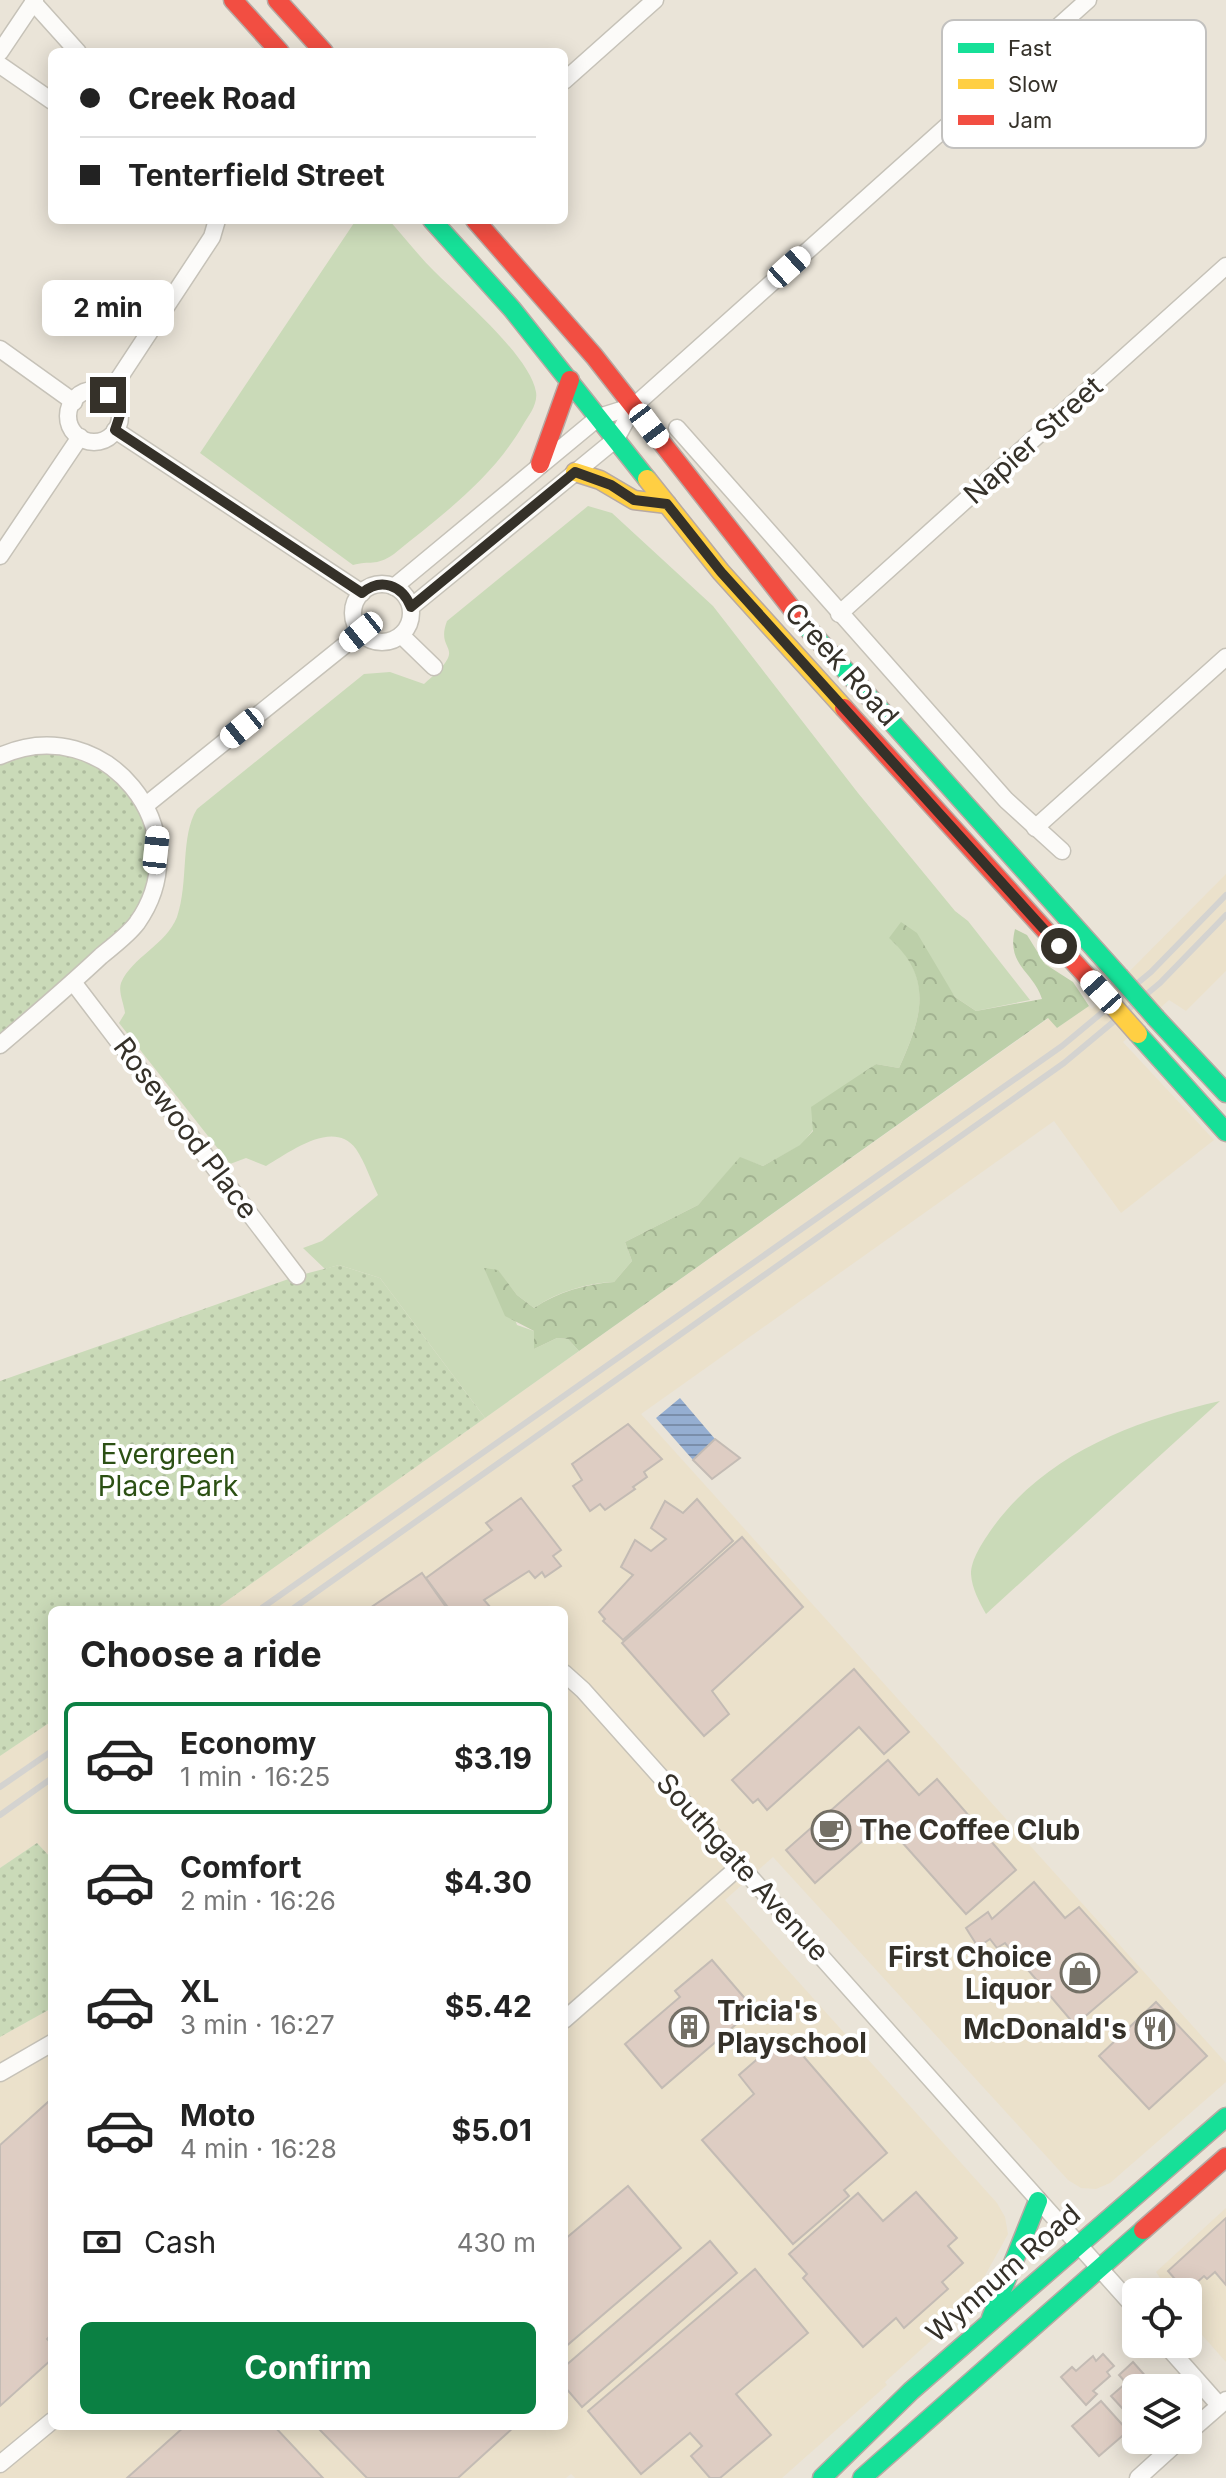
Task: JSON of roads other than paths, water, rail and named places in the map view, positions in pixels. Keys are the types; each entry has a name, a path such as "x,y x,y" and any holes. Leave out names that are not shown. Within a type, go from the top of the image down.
{"main road":[{"path":"233,0 276,48"},
{"path":"277,0 320,48"},
{"name":"Creek Road","path":"435,224 570,380 721,572 1226,1132"},
{"name":"Creek Road","path":"479,224 574,331 824,650 1226,1093"},
{"path":"540,464 544,442 565,406 570,380"},
{"path":"575,472 611,485 634,500 667,504"},
{"name":"Wynnum Road","path":"822,2478 911,2391 1226,2117"},
{"path":"862,2478 1226,2157"},
{"path":"990,2321 1000,2290 1031,2231 1038,2201"}],"street":[{"path":"568,77 655,0"},
{"path":"1066,20 1088,0"},
{"path":"0,52 34,1 75,48"},
{"path":"0,65 48,98"},
{"path":"411,607 616,439 634,406 942,131"},
{"path":"108,395 212,237 216,224"},
{"name":"Napier Street","path":"839,614 1226,266"},
{"path":"0,349 74,402"},
{"path":"86,391 101,391 108,395 115,400 120,415 115,430 103,441 87,442 73,433 68,417 74,402 86,391"},
{"path":"394,587 599,417 634,406"},
{"name":"Creek Road","path":"677,428 839,614 1035,828 1062,851"},
{"path":"115,430 362,593"},
{"path":"0,556 80,437"},
{"path":"377,584 402,592 411,607 409,622 401,635 376,641 361,632 354,608 362,593 377,584"},
{"path":"146,805 361,632"},
{"path":"401,635 434,667"},
{"path":"1035,828 1226,657"},
{"path":"0,756 27,747 52,745 87,752 120,771 146,805 158,833 151,895 137,924 0,1045"},
{"name":"Rosewood Place","path":"73,982 297,1276"},
{"name":"Southgate Avenue","path":"568,1677 741,1865 1122,2293"},
{"path":"568,2016 741,1865"},
{"path":"0,2073 48,2045"},
{"path":"1179,2358 1223,2402 1202,2421"},
{"path":"0,2464 48,2424"},
{"path":"1138,2478 1165,2454"}],"water":[{"path":"680,1398 715,1439 693,1460 656,1418"}],"railway":[{"path":"265,1606 1062,1046 1151,972 1226,895"},
{"path":"297,1606 1064,1063 1160,983 1226,915"},
{"path":"0,1787 48,1754"},
{"path":"0,1815 48,1781"}],"place":[{"name":"The Coffee Club","path":"831,1830"},
{"name":"First Choice Liquor","path":"1080,1973"},
{"name":"Tricia's Playschool","path":"689,2027"},
{"name":"McDonald's","path":"1155,2029"}],"park label":[{"name":"Evergreen Place Park","path":"168,1470"}]}
